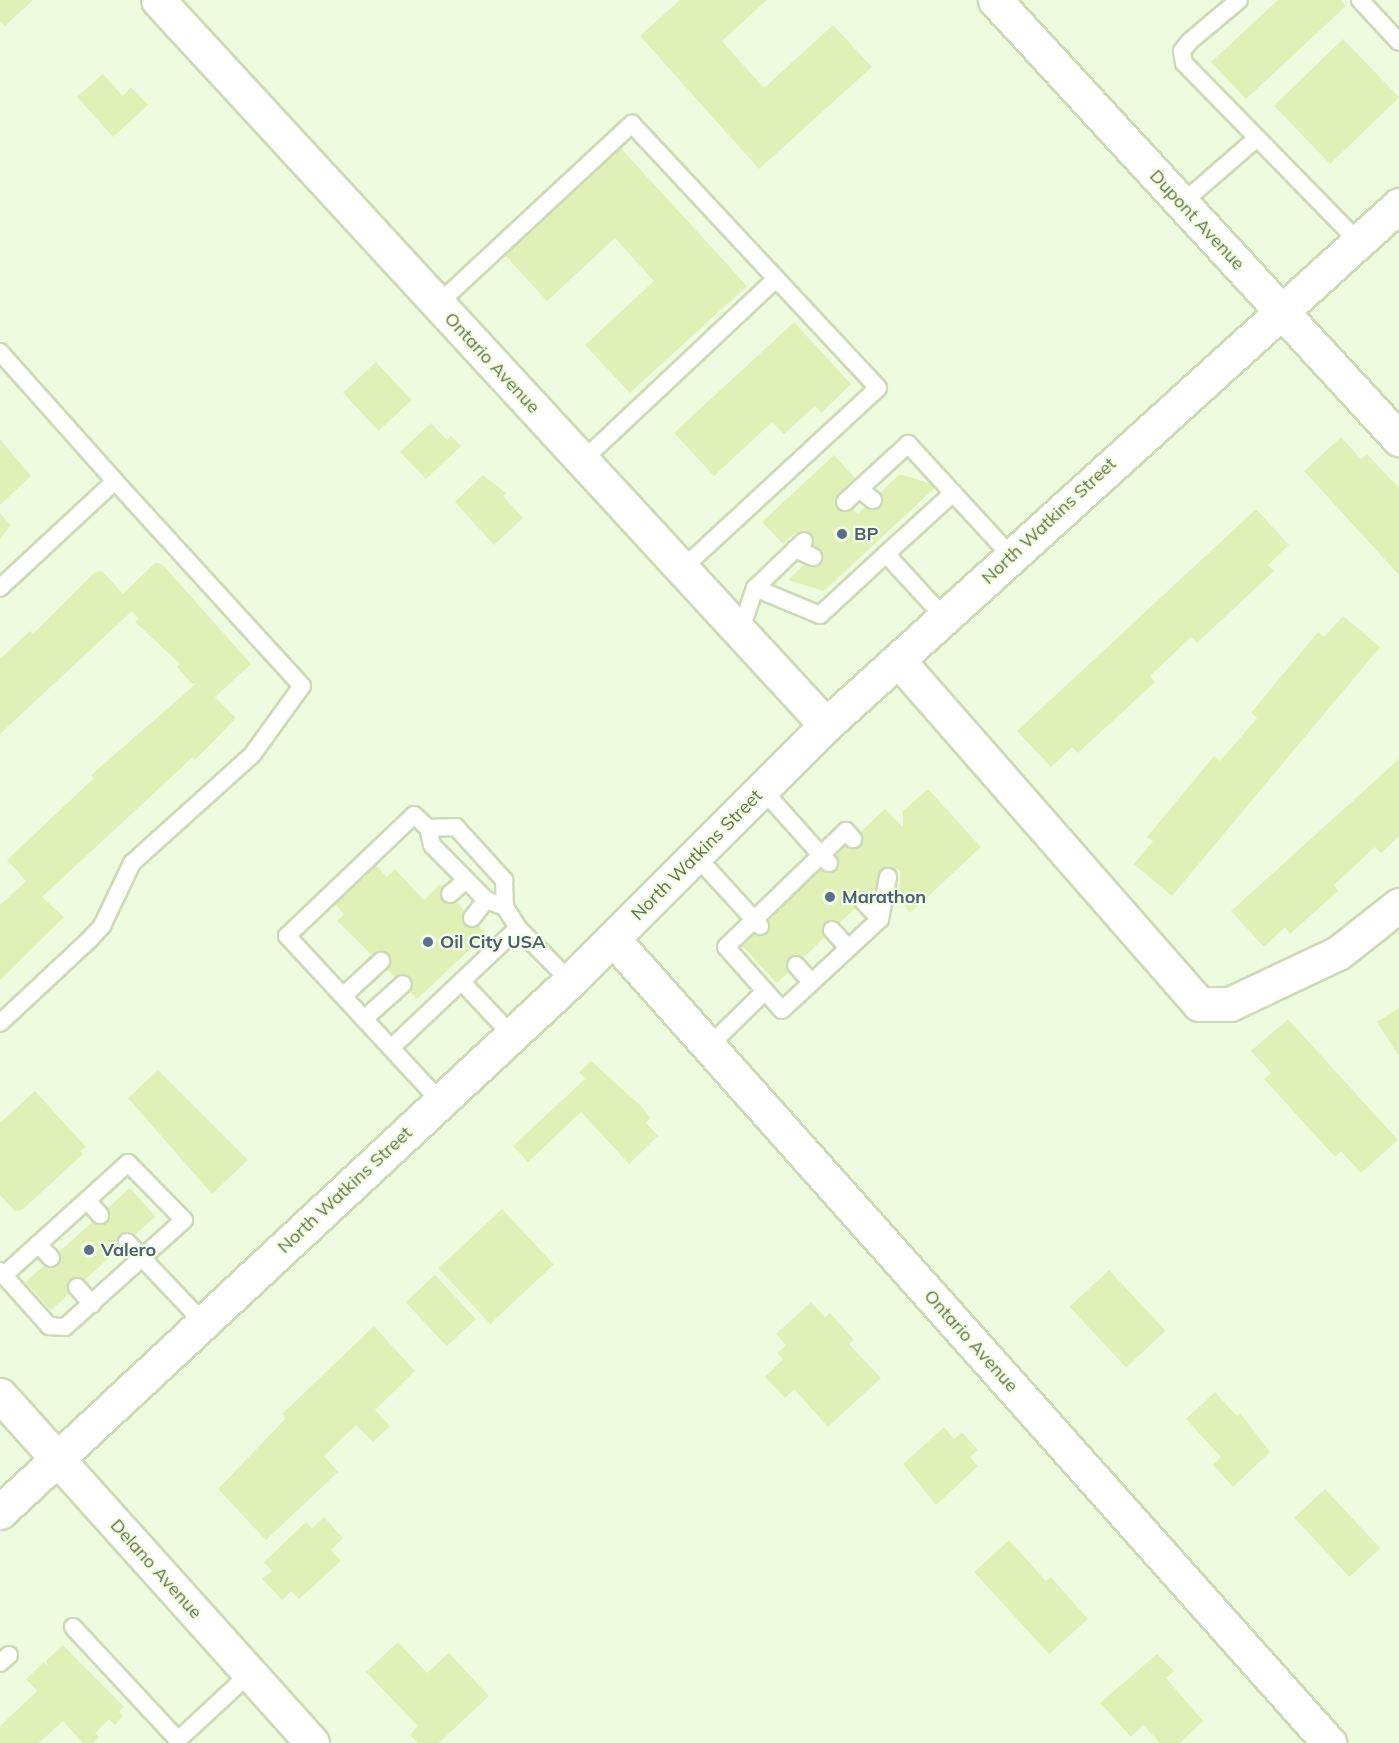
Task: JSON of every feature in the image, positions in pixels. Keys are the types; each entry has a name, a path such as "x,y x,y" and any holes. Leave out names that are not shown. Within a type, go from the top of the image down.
{"street":[{"name":"Ontario Avenue","path":"158,0 826,725"},
{"name":"Dupont Avenue","path":"995,0 1399,439"},
{"name":"North Watkins Street","path":"0,1512 570,981 826,725 1279,309 1399,205"},
{"path":"898,660 1199,1004 1230,1004 1338,953 1399,905"},
{"name":"Ontario Avenue","path":"613,939 1329,1743"},
{"name":"Delano Avenue","path":"0,1395 312,1743"}],"lane":[{"path":"1239,0 1190,41 1182,51 1184,63 1358,240"},
{"path":"1360,0 1399,42"},
{"path":"438,304 632,124 878,388 682,569"},
{"path":"1182,204 1257,138"},
{"path":"582,461 776,279"},
{"path":"0,352 302,686 252,754 132,863 102,926 0,1023"},
{"path":"845,502 908,444 1011,556"},
{"path":"0,588 115,481"},
{"path":"859,489 873,500"},
{"path":"755,588 820,615 855,572 924,520 952,493"},
{"path":"907,514 924,520"},
{"path":"740,632 755,588 800,545 813,557"},
{"path":"886,548 944,617"},
{"path":"763,790 825,859"},
{"path":"440,1101 287,936 414,815 428,828 432,845 466,880 486,900 505,907"},
{"path":"428,828 456,827 504,880 505,907 518,928 570,981"},
{"path":"854,839 846,831 825,859 794,889 758,923 726,947 782,1010 880,920 888,877"},
{"path":"696,856 758,923"},
{"path":"450,894 466,880"},
{"path":"472,918 486,900"},
{"path":"863,901 880,920"},
{"path":"391,1048 518,928"},
{"path":"832,930 848,948"},
{"path":"343,996 381,961"},
{"path":"796,965 812,982"},
{"path":"462,982 511,1034"},
{"path":"364,1019 403,984"},
{"path":"708,1047 765,991"},
{"path":"128,1163 184,1220 65,1327 49,1326 2,1273 38,1244 128,1163"},
{"path":"87,1200 100,1215"},
{"path":"126,1242 204,1323"},
{"path":"38,1244 51,1258"},
{"path":"77,1287 92,1304"},
{"path":"73,1627 176,1742 250,1673"}],"building":[{"path":"0,0 33,0 5,26 0,21"},
{"path":"680,0 767,0 722,41 764,88 833,25 872,67 759,169 640,36"},
{"path":"1278,0 1341,0 1346,6 1246,99 1211,62"},
{"path":"1343,39 1399,98 1330,164 1274,106"},
{"path":"103,74 123,96 131,87 148,105 113,137 77,97"},
{"path":"619,146 747,286 630,393 585,345 654,281 615,238 547,301 503,253"},
{"path":"794,322 851,384 821,413 815,406 784,434 772,422 714,476 674,433"},
{"path":"376,362 411,400 379,431 343,393"},
{"path":"431,423 447,440 451,436 461,446 426,479 400,452"},
{"path":"1341,437 1361,459 1367,454 1399,488 1399,575 1304,471"},
{"path":"0,439 31,476 0,505"},
{"name":"BP","path":"834,455 855,478 838,494 858,514 900,474 937,486 824,591 788,580 816,553 796,532 783,544 762,522"},
{"path":"483,475 506,493 503,496 523,518 494,545 455,502"},
{"path":"1256,509 1289,545 1268,565 1274,571 1197,643 1191,637 1150,676 1155,682 1078,753 1072,747 1051,767 1017,731"},
{"path":"0,513 11,525 0,539"},
{"path":"156,562 163,565 251,664 215,697 236,718 195,760 193,757 42,897 64,917 0,980 0,905 26,881 7,860 94,778 91,775 197,683 191,683 177,667 180,664 135,622 139,619 132,611 0,734 0,659 30,631 33,634 94,573 102,571 123,594"},
{"path":"1343,616 1380,647 1172,896 1134,864 1153,841 1147,837 1214,756 1220,761 1257,718 1251,713 1318,632 1324,637"},
{"path":"1399,759 1399,836 1381,853 1375,847 1334,885 1338,891 1290,934 1285,927 1264,947 1231,911"},
{"name":"Marathon","path":"928,789 981,847 910,913 899,900 900,871 896,869 777,983 741,945 885,809 903,827 903,811"},
{"name":"Oil City USA","path":"376,865 387,877 395,869 424,900 440,884 486,934 417,999 337,921 344,914 335,904"},
{"path":"1399,1008 1399,1056 1377,1022"},
{"path":"1288,1019 1398,1140 1361,1173 1341,1151 1335,1157 1264,1079 1271,1073 1251,1051"},
{"path":"591,1061 641,1106 650,1118 646,1123 658,1136 629,1164 581,1112 528,1162 513,1146 585,1079 579,1072"},
{"path":"158,1070 248,1160 212,1194 128,1098"},
{"path":"35,1091 86,1147 80,1151 83,1154 22,1210 15,1211 0,1195 0,1123"},
{"name":"Valero","path":"130,1188 155,1216 51,1311 25,1282"},
{"path":"502,1209 554,1265 490,1324 438,1268"},
{"path":"1109,1270 1166,1331 1126,1368 1070,1307"},
{"path":"435,1275 476,1319 447,1346 406,1302"},
{"path":"811,1302 825,1317 830,1313 854,1340 849,1344 881,1378 828,1427 794,1389 785,1398 765,1377 783,1359 777,1353 786,1345 776,1334"},
{"path":"374,1326 415,1371 375,1410 390,1426 373,1442 356,1425 324,1456 338,1472 266,1540 218,1489 286,1418 282,1414"},
{"path":"1215,1392 1237,1416 1240,1413 1270,1452 1233,1487 1213,1465 1221,1457 1186,1419"},
{"path":"944,1427 954,1439 962,1432 978,1450 970,1457 978,1466 936,1505 903,1464"},
{"path":"1325,1489 1380,1548 1350,1577 1294,1518"},
{"path":"324,1517 343,1538 331,1550 341,1561 299,1599 291,1591 282,1600 262,1579 272,1571 264,1562 306,1522 312,1528"},
{"path":"1009,1540 1046,1581 1051,1577 1088,1619 1049,1654 974,1572"},
{"path":"398,1642 427,1673 449,1653 489,1696 439,1743 418,1743 410,1735 418,1726 366,1672"},
{"path":"63,1645 124,1707 119,1712 123,1716 115,1725 109,1719 95,1733 99,1737 93,1743 83,1743 63,1721 39,1743 0,1743 0,1726 37,1691 26,1679 44,1662 48,1667 46,1661"},
{"path":"1157,1654 1174,1671 1166,1678 1203,1721 1180,1743 1160,1743 1143,1725 1131,1737 1100,1703"}],"place":[{"name":"BP","path":"842,534"},
{"name":"Marathon","path":"830,897"},
{"name":"Oil City USA","path":"428,942"},
{"name":"Valero","path":"89,1250"}]}
